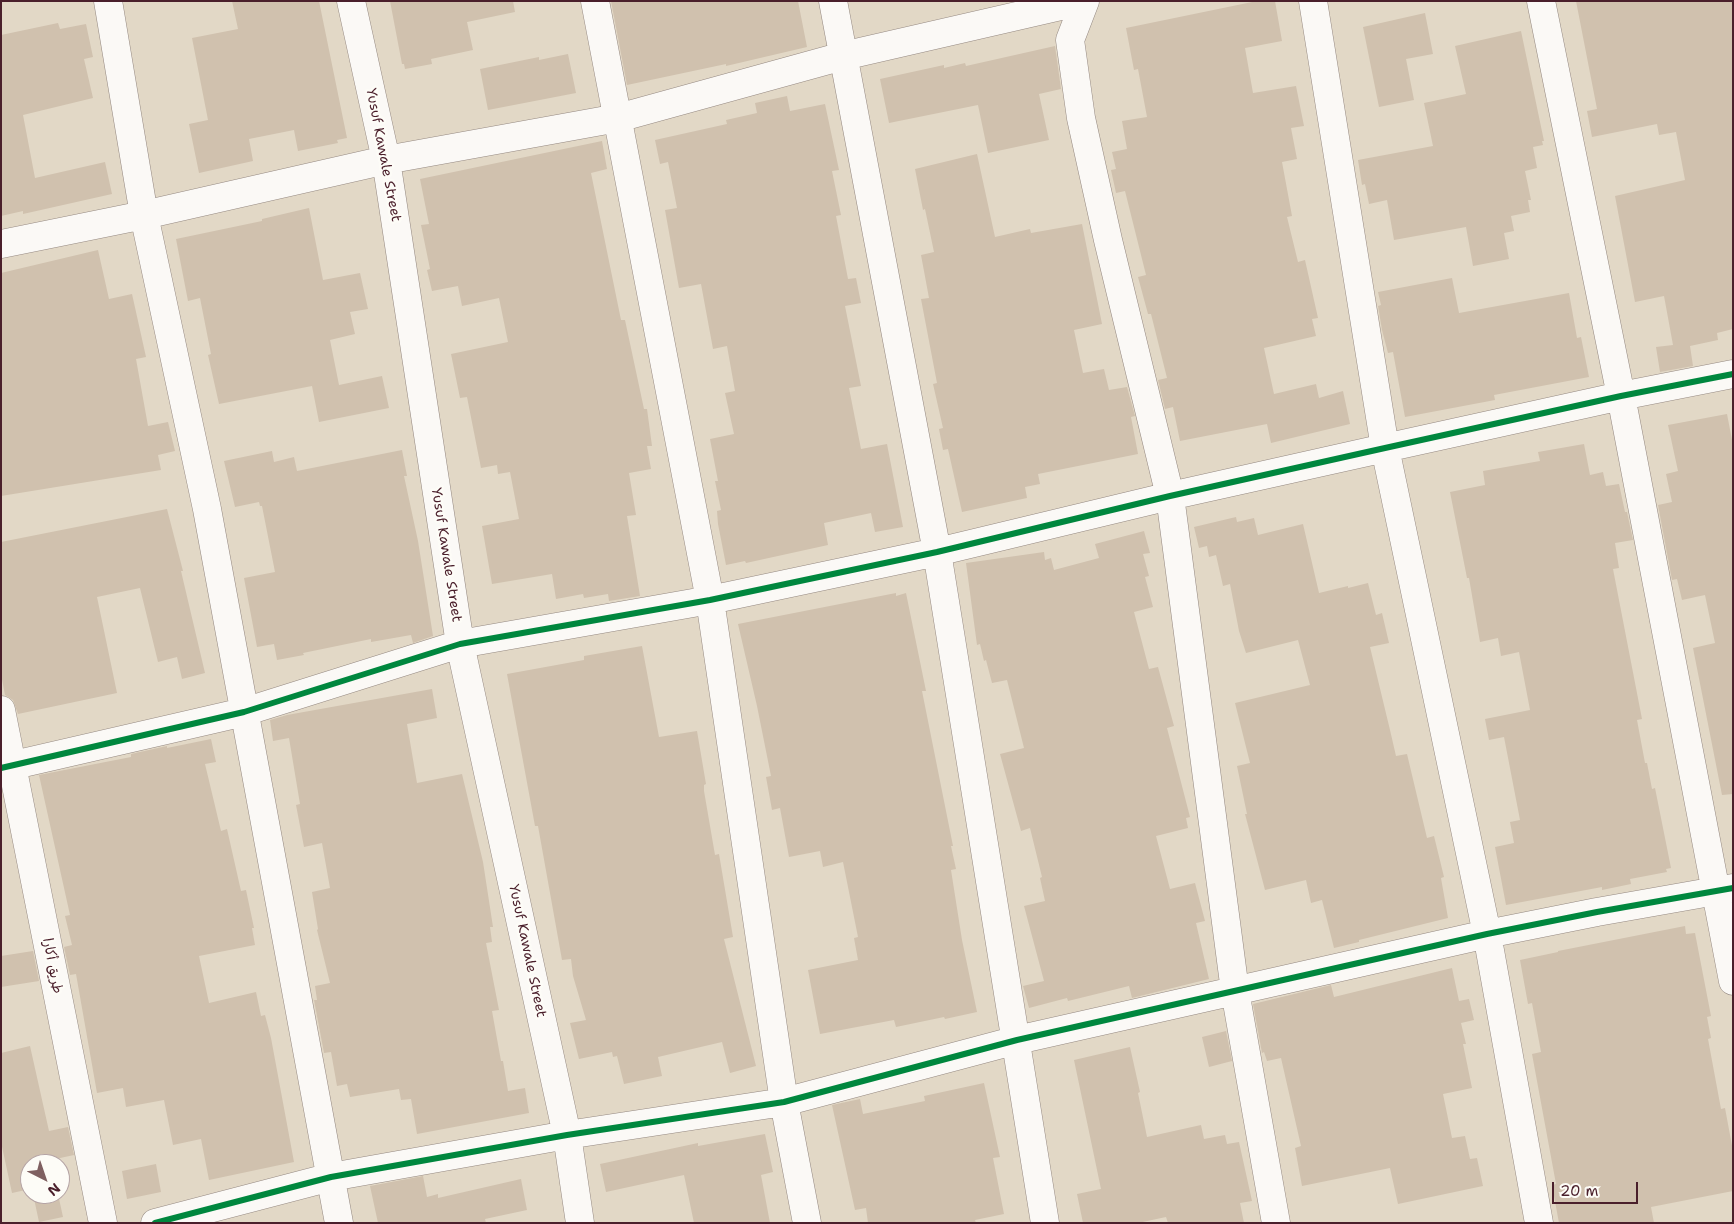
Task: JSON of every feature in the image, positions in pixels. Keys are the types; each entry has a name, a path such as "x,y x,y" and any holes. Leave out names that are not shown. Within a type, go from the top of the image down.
{"street":[{"path":"108,1 144,215 207,509 339,1223"},
{"name":"Yusuf Kawale Street","path":"351,1 386,160 460,644 567,1135 580,1223"},
{"path":"595,1 710,600 784,1102 807,1223"},
{"path":"833,1 937,552 1046,1223"},
{"path":"1,244 144,215 386,160 618,118 843,56 1084,1"},
{"path":"1084,1 1070,40 1081,118 1108,240 1170,496 1235,991 1276,1223"},
{"path":"1314,1 1385,448 1487,934 1539,1223"},
{"path":"1541,1 1620,396 1724,890 1733,981"},
{"path":"7,767 244,712 460,644 710,600 937,552 1170,496 1620,396 1733,374"},
{"name":"طريق أكارا","path":"1,710 7,767 103,1223"},
{"path":"155,1223 331,1177 567,1135 784,1102 1017,1040 1487,934 1597,912 1724,890"}],"building":[{"path":"232,1 319,1 347,138 337,140 338,143 298,151 294,130 249,139 253,161 199,173 189,124 208,120 192,38 238,29"},
{"path":"390,1 513,1 515,12 467,22 473,50 431,59 432,64 405,69 404,64 402,64"},
{"path":"611,1 798,1 807,47 726,66 726,64 627,85"},
{"path":"1257,1 1275,1 1282,41 1245,48 1253,93 1296,86 1304,126 1291,128 1297,159 1282,162 1292,216 1287,217 1298,262 1305,260 1318,318 1312,319 1316,336 1264,348 1274,394 1316,384 1319,398 1343,391 1350,424 1271,443 1267,424 1180,441 1173,407 1165,409 1158,380 1167,378 1151,314 1148,314 1138,277 1146,275 1125,191 1116,193 1111,170 1116,169 1112,152 1127,149 1122,121 1147,117 1138,69 1134,70 1126,28"},
{"path":"1576,1 1733,1 1733,329 1717,333 1718,340 1690,346 1693,366 1660,372 1656,347 1673,345 1664,296 1635,302 1615,196 1685,180 1676,132 1659,135 1657,124 1592,137 1587,111 1597,109"},
{"path":"1425,13 1433,54 1406,59 1414,100 1379,107 1363,27"},
{"path":"58,23 60,29 86,24 93,57 84,59 93,98 23,115 35,178 105,162 112,194 23,214 23,211 1,216 1,35"},
{"path":"1521,31 1544,141 1542,141 1543,145 1533,147 1537,168 1525,171 1531,200 1528,200 1530,212 1511,216 1514,231 1504,233 1509,259 1473,266 1466,227 1394,240 1387,200 1369,204 1365,184 1362,185 1358,160 1433,146 1424,103 1466,94 1455,46"},
{"path":"1055,46 1061,89 1039,94 1049,140 988,153 978,105 889,123 880,79 944,65 944,68 965,63 966,66"},
{"path":"568,54 576,93 488,110 480,69 539,57 539,60"},
{"path":"787,96 790,111 825,104 839,170 832,171 841,215 836,216 848,279 856,278 861,303 845,306 861,386 849,388 861,449 887,444 903,527 875,532 871,513 824,523 828,545 746,563 745,561 726,565 718,524 717,511 721,510 710,439 734,434 725,393 735,391 727,346 713,349 701,284 679,288 665,210 677,208 668,162 660,164 655,140 727,124 726,120 757,113 755,103"},
{"path":"602,141 607,169 591,173 621,320 625,320 644,409 647,409 652,446 647,446 651,469 629,473 636,515 627,516 640,596 609,601 608,594 584,598 583,594 556,599 552,574 492,584 482,526 519,519 510,472 498,474 497,465 481,468 467,397 460,398 451,354 508,342 499,298 462,306 458,286 432,291 427,270 430,269 421,225 429,224 420,179"},
{"path":"977,154 995,237 1030,229 1031,233 1082,224 1102,324 1074,330 1083,373 1104,369 1109,390 1127,387 1135,416 1131,417 1138,454 1038,474 1040,484 1025,487 1027,498 962,512 948,449 943,450 939,429 943,428 933,384 937,383 921,299 929,298 921,255 934,252 915,169"},
{"path":"309,208 323,280 360,273 368,309 350,312 355,334 330,340 339,385 382,376 389,408 319,422 312,386 219,404 208,355 211,354 200,298 188,301 176,239 262,221 262,219"},
{"path":"98,250 109,299 132,294 146,357 136,359 148,426 168,422 175,451 158,455 161,470 1,496 1,273"},
{"path":"1452,278 1459,313 1569,293 1577,338 1581,337 1589,377 1494,395 1495,400 1405,417 1393,352 1388,353 1382,330 1378,306 1381,305 1378,292"},
{"path":"1727,414 1733,445 1733,794 1722,795 1693,648 1715,643 1705,595 1682,600 1677,579 1672,580 1658,505 1672,502 1666,474 1678,471 1668,425"},
{"path":"1584,444 1590,475 1603,472 1606,486 1619,484 1633,540 1615,543 1619,568 1613,569 1642,719 1637,720 1645,763 1647,763 1652,789 1655,788 1671,868 1666,869 1667,872 1630,879 1631,884 1602,890 1602,887 1506,905 1495,847 1514,843 1510,822 1520,820 1504,737 1489,740 1485,719 1530,710 1519,652 1501,656 1498,638 1480,642 1469,578 1467,578 1450,492 1485,485 1483,471 1540,461 1538,452"},
{"path":"402,450 407,476 404,476 418,541 433,636 413,643 411,635 371,642 371,639 277,660 274,644 257,647 244,578 275,572 262,506 260,506 259,502 235,507 224,461 272,451 274,462 294,457 297,471"},
{"path":"167,509 183,571 181,571 205,673 182,679 177,657 158,662 140,588 97,597 117,693 18,714 13,700 5,695 1,674 1,542"},
{"path":"1236,517 1237,522 1254,518 1258,535 1303,524 1319,593 1368,583 1376,615 1382,613 1389,643 1370,647 1396,756 1407,754 1427,838 1434,836 1444,877 1441,878 1448,918 1334,948 1322,900 1311,903 1306,880 1265,890 1245,814 1247,814 1237,766 1250,763 1235,703 1310,685 1298,640 1246,653 1239,631 1230,584 1223,586 1216,555 1209,557 1207,546 1199,548 1194,527"},
{"path":"1144,531 1150,553 1143,554 1149,576 1145,577 1153,607 1134,612 1149,669 1158,667 1174,726 1167,728 1190,817 1186,818 1188,828 1156,836 1170,889 1195,883 1205,921 1196,923 1209,979 1132,998 1129,986 1068,1001 1067,998 1029,1008 1023,986 1044,981 1024,906 1045,901 1040,878 1042,877 1030,828 1021,831 1000,754 1024,748 1007,680 992,683 980,644 977,645 966,563 1044,552 1045,560 1051,558 1054,570 1099,558 1095,544"},
{"path":"896,593 896,596 906,593 926,691 922,691 953,846 951,846 956,869 951,870 962,940 977,1012 896,1027 894,1020 820,1034 808,970 858,960 854,938 858,937 843,862 823,867 820,851 789,857 780,808 772,810 766,777 771,776 738,624"},
{"path":"642,646 659,737 697,731 706,784 704,785 704,791 715,855 719,854 733,937 724,939 756,1066 730,1073 722,1042 658,1057 662,1076 624,1084 617,1056 613,1057 612,1052 579,1059 570,1023 586,1020 573,976 571,959 562,960 538,826 535,826 507,674 584,660 584,656"},
{"path":"432,689 437,718 407,724 417,783 462,774 483,862 493,927 490,927 492,942 486,943 499,1010 492,1011 501,1061 503,1061 508,1091 525,1088 529,1113 417,1134 411,1099 401,1100 399,1089 350,1097 347,1084 337,1086 331,1052 324,1053 314,1000 317,1000 315,986 330,983 317,930 312,892 330,888 322,843 304,847 296,805 300,804 289,738 273,741 270,720 287,715"},
{"path":"211,739 216,762 205,764 221,831 227,829 241,891 246,890 254,928 252,928 255,945 199,956 209,1003 256,992 261,1016 265,1015 271,1038 294,1162 209,1180 201,1139 173,1145 164,1100 126,1107 123,1088 97,1093 76,974 70,975 64,947 72,945 65,916 70,915 39,775 131,757 131,754 167,746 167,748"},
{"path":"1685,926 1686,934 1695,933 1711,1016 1707,1017 1711,1038 1708,1039 1721,1109 1725,1108 1733,1151 1733,1191 1651,1207 1654,1223 1559,1223 1552,1185 1556,1184 1532,1054 1541,1052 1532,1003 1528,1004 1520,960"},
{"path":"33,951 39,981 1,987 1,956"},
{"path":"1452,968 1459,1001 1469,999 1474,1020 1461,1023 1466,1044 1463,1044 1472,1088 1443,1094 1452,1138 1465,1136 1470,1159 1477,1158 1483,1186 1398,1204 1390,1168 1302,1186 1295,1148 1301,1146 1281,1058 1267,1061 1264,1052 1262,1053 1253,1004 1331,985 1334,997"},
{"path":"1226,1031 1232,1061 1209,1067 1202,1037"},
{"path":"30,1046 49,1131 68,1127 74,1155 20,1154 20,1191 12,1193 1,1142 1,1053"},
{"path":"1130,1047 1147,1137 1201,1125 1204,1139 1225,1135 1227,1144 1239,1142 1252,1201 1240,1203 1244,1223 1168,1223 1166,1217 1138,1223 1083,1223 1077,1194 1101,1189 1074,1060"},
{"path":"984,1083 1000,1157 993,1158 1004,1214 975,1220 976,1223 868,1223 866,1208 855,1210 832,1105 860,1099 863,1114 925,1101 924,1096"},
{"path":"765,1134 773,1172 761,1175 770,1223 694,1223 684,1175 606,1192 600,1164 698,1143 698,1146"},
{"path":"156,1164 161,1192 127,1199 122,1171"},
{"path":"423,1176 427,1197 438,1194 438,1198 521,1179 527,1210 485,1219 486,1223 378,1223 370,1186"},
{"path":"35,1204 60,1204 63,1217 39,1222"}],"cycle path":[{"path":"1,768 244,712 460,644 710,600 937,552 1170,496 1621,396 1733,374"},
{"path":"155,1223 331,1177 567,1135 784,1102 1017,1040 1487,934 1733,888"}]}
